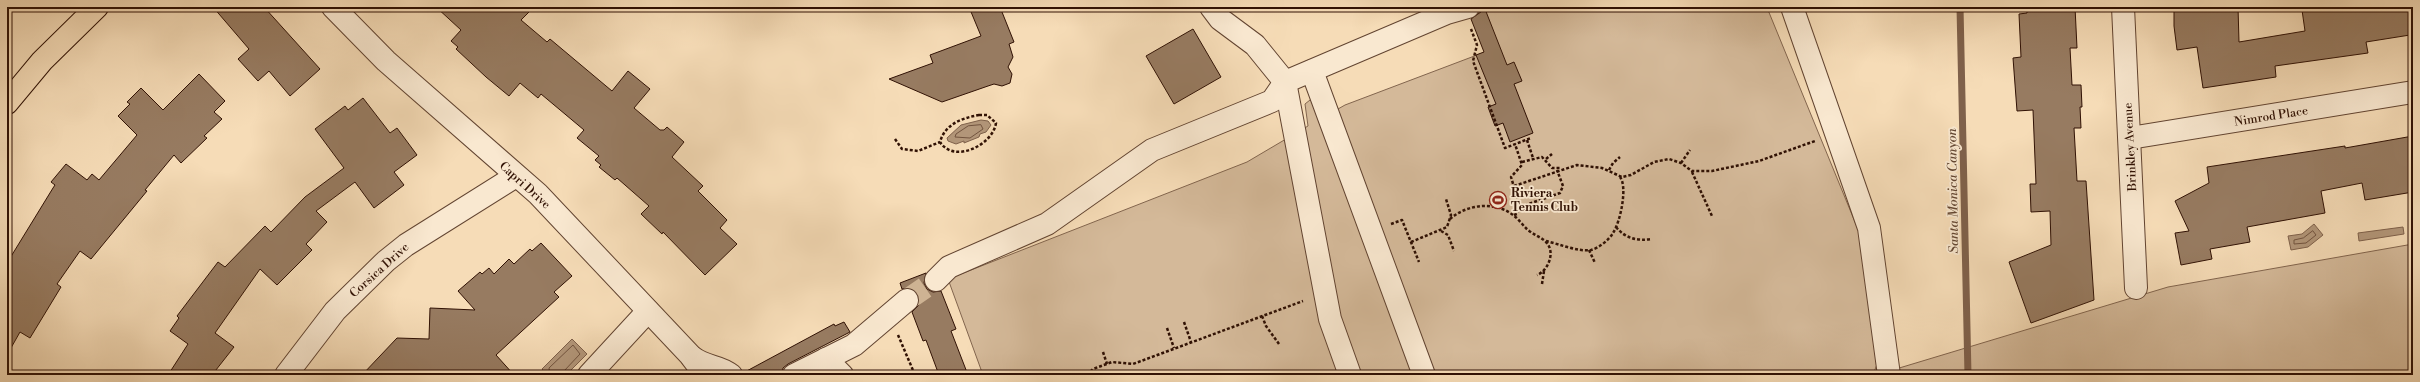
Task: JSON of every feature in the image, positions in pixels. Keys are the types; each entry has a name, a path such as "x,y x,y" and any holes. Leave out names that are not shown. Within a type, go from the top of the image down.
{"main road":[{"path":"7,103 42,61 97,7"}],"street":[{"name":"Capri Drive","path":"333,7 386,61 538,194 690,355 705,375"},
{"path":"1211,7 1220,19 1255,45 1285,82 1330,319 1350,375"},
{"path":"1792,7 1869,228 1889,375"},
{"name":"Brinkley Avenue","path":"2123,7 2136,288"},
{"path":"936,280 949,267 1047,224 1152,150 1272,102 1285,82 1447,13 1465,8"},
{"path":"1312,71 1424,375"},
{"name":"Nimrod Place","path":"2130,138 2413,92"},
{"name":"Corsica Drive","path":"286,375 335,310 386,261 406,245 516,176"},
{"path":"794,375 854,345 907,300"},
{"path":"598,372 648,311"},
{"path":"690,355 704,366 720,368 731,375"},
{"path":"826,359 842,375"}],"path":[{"path":"1465,8 1477,45 1473,61 1506,148 1531,138"},
{"path":"986,115 996,123 995,131 990,139 973,148 952,152 944,148 940,142 943,132 958,121 969,117 986,115"},
{"path":"1692,171 1712,171 1760,161 1836,134"},
{"path":"895,139 898,147 918,151 940,142"},
{"path":"1526,140 1533,158"},
{"path":"1513,215 1517,214 1520,207 1511,177 1521,168 1522,162 1515,144"},
{"path":"1681,163 1690,150"},
{"path":"1546,159 1552,154"},
{"path":"1522,162 1533,158 1542,157 1546,159 1552,168 1590,165 1609,170 1620,176 1628,176 1663,159 1681,163 1692,171 1712,216"},
{"path":"1609,170 1613,163 1620,157"},
{"path":"1514,186 1567,167"},
{"path":"1520,207 1560,193 1563,186 1557,170"},
{"path":"1450,219 1464,211 1481,206 1496,207 1513,215 1527,230 1545,241 1589,250 1601,245 1612,235 1616,227 1623,197 1623,183 1620,176"},
{"path":"1623,183 1628,176"},
{"path":"1411,242 1441,231 1447,227 1451,212 1446,199"},
{"path":"1402,220 1419,262"},
{"path":"1616,227 1629,238 1640,240 1652,239"},
{"path":"1441,231 1448,235 1454,251"},
{"path":"1542,284 1544,271 1550,254 1545,241"},
{"path":"1589,250 1595,262"},
{"path":"1537,275 1544,271"},
{"path":"1088,375 1093,369 1107,364 1116,362 1133,364 1325,294"},
{"path":"1262,316 1266,326 1279,344"},
{"path":"884,320 900,337 914,375"},
{"path":"1184,322 1191,342"},
{"path":"1167,328 1174,348"},
{"path":"1103,352 1107,364"}],"shaded area":[{"name":"Riviera Tennis Club","path":"1520,7 1768,10 1862,239 1880,356 1873,375 983,375 948,279 1247,162 1308,126 1305,104 1310,100 1315,102 1324,117 1345,105 1485,52 1470,14"},
{"path":"2413,244 2413,375 1876,375 2168,287"}],"water":[{"path":"981,120 988,121 991,125 986,132 980,134 979,137 964,143 964,141 956,144 948,141 947,138 961,125"},
{"path":"2314,224 2323,235 2308,247 2291,250 2288,236 2302,234"},
{"path":"2403,227 2404,234 2359,241 2358,233"},
{"path":"572,339 587,354 566,375 547,375 542,369"}],"building":[{"path":"213,7 264,7 320,69 290,96 269,71 258,81 238,59 249,49"},
{"path":"436,7 534,7 521,20 547,42 550,39 612,91 628,71 650,89 634,108 660,130 664,130 667,127 684,142 672,157 703,186 698,191 727,220 720,228 737,244 705,275 663,232 662,234 641,214 649,206 617,178 615,180 599,167 601,165 595,160 599,156 577,138 584,130 541,94 538,98 520,83 509,96 486,77 456,49 458,47 451,41 461,30"},
{"path":"969,7 1000,7 1014,42 1009,44 1013,57 1008,67 1012,74 1010,83 1002,86 994,84 942,102 889,79 933,63 930,55 981,36"},
{"path":"2027,7 2075,7 2077,48 2070,48 2072,85 2081,85 2082,107 2080,107 2081,128 2074,128 2077,181 2086,181 2094,300 2031,323 2009,262 2051,245 2050,211 2031,212 2030,184 2036,184 2033,110 2017,111 2013,58 2021,57 2019,14 2027,13"},
{"path":"2174,7 2238,7 2239,42 2305,31 2302,10 2321,7 2413,7 2413,28 2409,29 2410,35 2366,42 2368,53 2275,66 2276,77 2203,88 2197,47 2177,50 2174,26"},
{"path":"1485,9 1507,65 1514,62 1522,81 1514,84 1533,133 1510,142 1503,123 1495,126 1488,107 1496,104 1476,55 1484,52 1471,19"},
{"path":"1193,29 1221,77 1174,104 1146,56"},
{"path":"199,74 225,101 214,112 222,119 204,136 207,138 181,163 174,155 145,190 147,191 91,259 80,251 57,284 61,287 30,338 20,332 7,355 7,263 55,185 51,182 66,164 87,180 92,174 99,180 137,135 118,116 130,104 127,102 141,88 163,110"},
{"path":"363,98 390,133 397,128 417,155 394,172 404,185 374,208 355,182 316,211 327,222 306,244 312,250 277,285 260,269 215,333 234,347 212,375 168,375 188,344 170,331 179,318 177,316 218,262 225,267 265,226 271,232 305,197 344,168 315,129 345,106 348,110"},
{"path":"2413,136 2413,192 2365,200 2362,183 2321,191 2325,213 2247,227 2250,242 2210,249 2212,259 2181,265 2175,233 2189,231 2175,201 2209,183 2207,167 2345,146 2345,148"},
{"path":"541,243 572,276 554,292 559,297 496,355 514,375 362,375 397,338 429,339 430,308 475,310 458,291 480,272 482,274 489,268 494,274 509,259 514,264 530,249 532,251"},
{"path":"926,273 924,283 927,289 933,292 941,291 956,329 951,331 968,375 939,375 926,340 923,341 912,312 919,305 919,297 912,288 902,289 900,283"},
{"path":"844,322 850,332 788,364 783,368 782,375 743,375 743,373 834,324 835,326"}],"waterway":[{"name":"Santa Monica Canyon","path":"1960,7 1968,375"}],"tunnel":[{"path":"907,300 936,280"}],"place":[{"name":"Riviera Tennis Club","path":"1498,200"}]}
